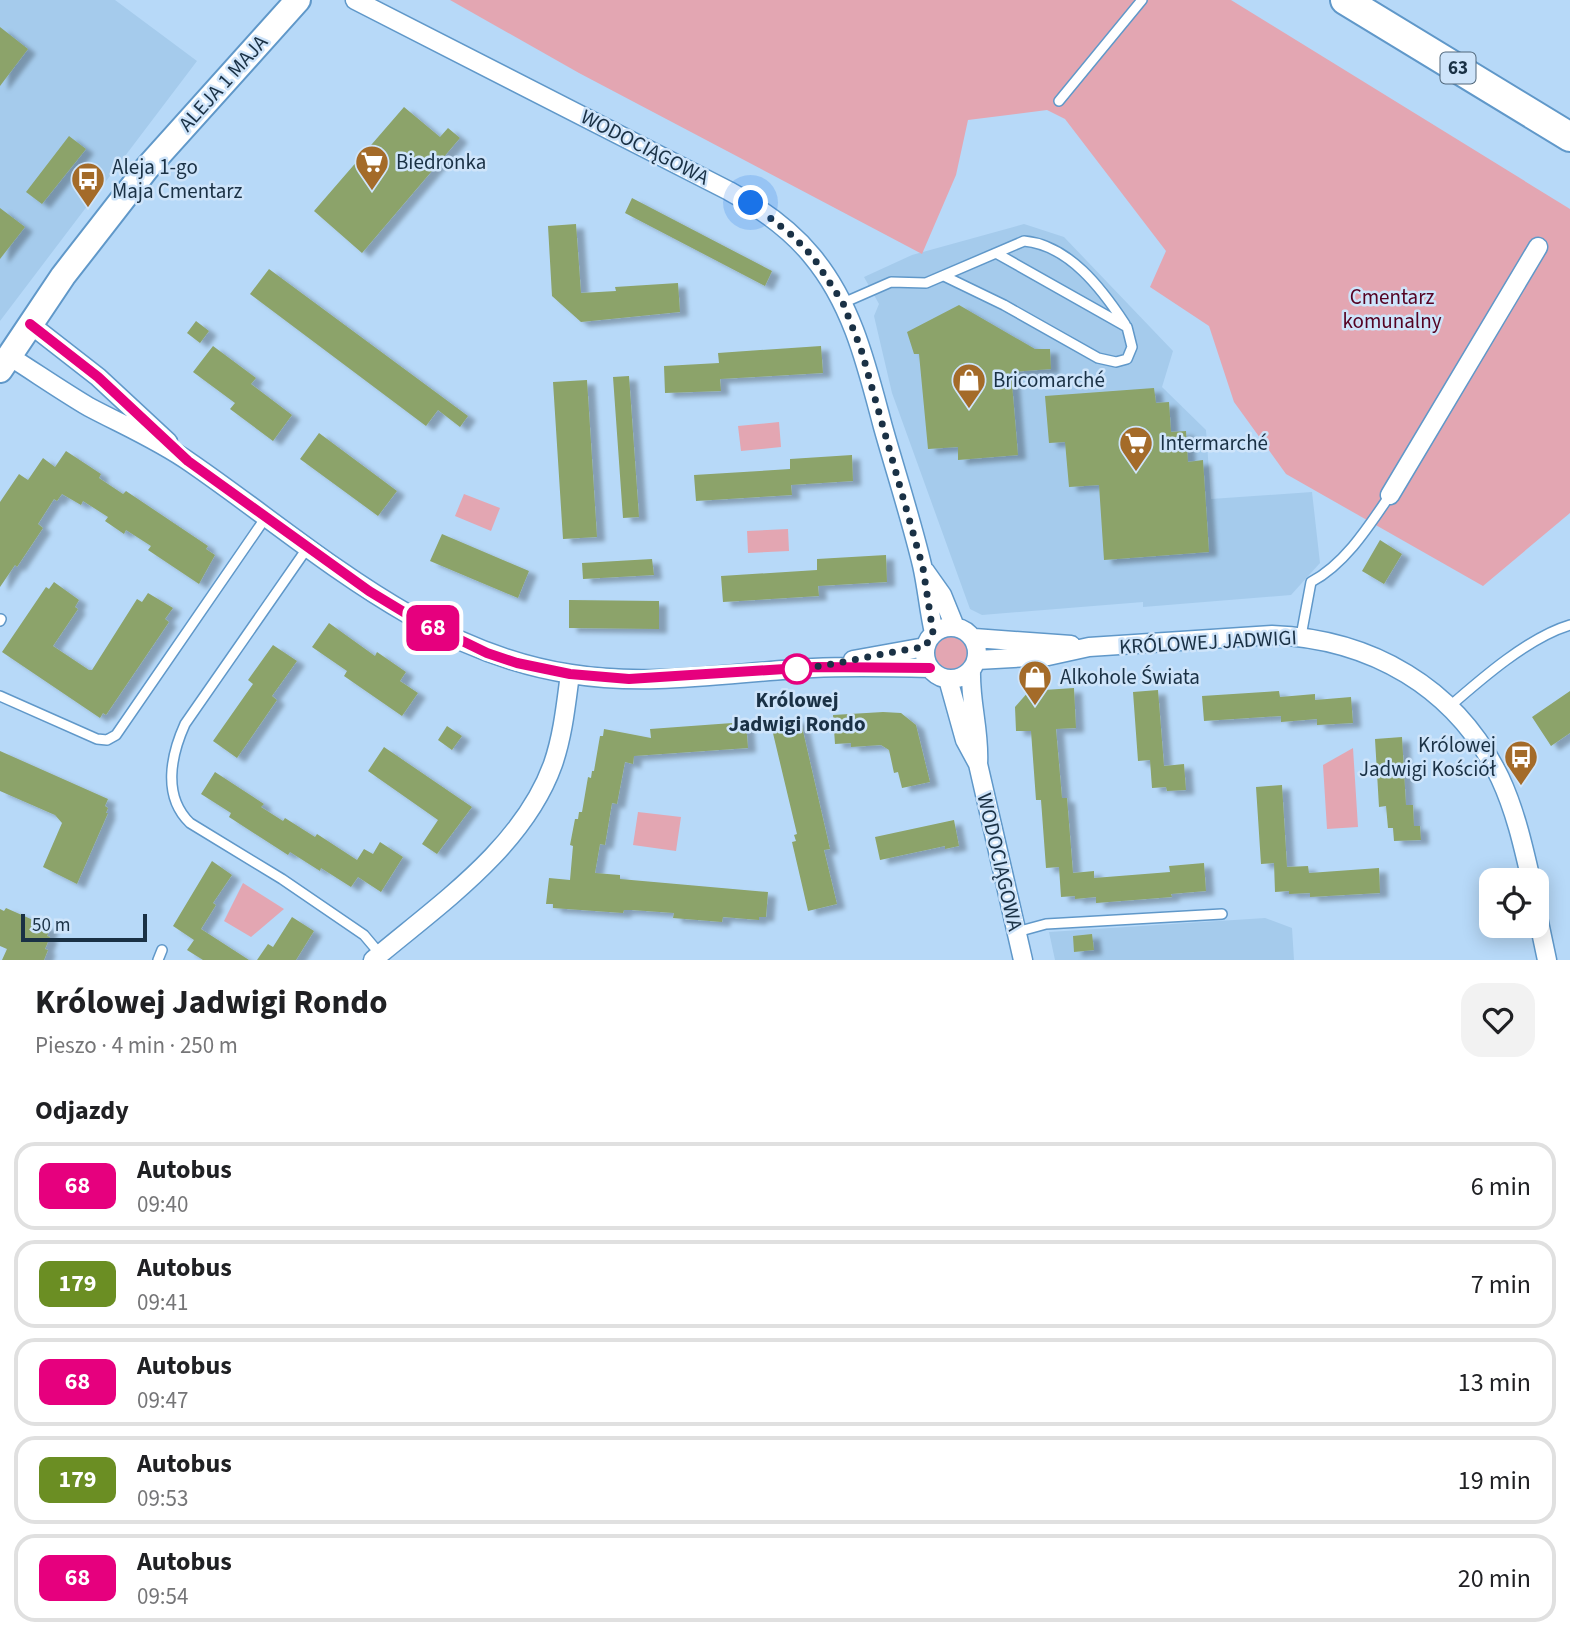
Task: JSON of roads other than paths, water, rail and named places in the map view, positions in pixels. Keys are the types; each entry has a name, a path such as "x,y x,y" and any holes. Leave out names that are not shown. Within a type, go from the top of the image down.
{"main road":[{"name":"63","path":"1345,0 1570,136"}],"street":[{"name":"ALEJA 1 MAJA","path":"5,363 63,276 147,167 299,0"},
{"name":"WODOCIĄGOWA","path":"355,0 673,160 751,203 807,250 843,303 861,349 923,568 929,640"},
{"path":"1390,495 1538,247"},
{"path":"30,324 98,377 188,461"},
{"path":"5,363 188,461 369,591 407,614 462,642 517,663 570,674 629,679 815,667 930,668"},
{"name":"WODOCIĄGOWA","path":"923,568 942,595 955,627"},
{"path":"815,667 895,651 929,640 943,628 955,627 974,638 978,653 974,666 964,676 947,679 934,674 925,654 929,640"},
{"name":"KRÓLOWEJ JADWIGI","path":"974,666 1048,656 1089,647 1204,639 1301,636 1343,644 1375,656 1425,686 1449,707 1478,742 1500,778 1516,819 1528,868"},
{"name":"KRÓLOWEJ JADWIGI","path":"974,638 1089,647"},
{"name":"WODOCIĄGOWA","path":"974,666 970,685 980,743 978,764"},
{"path":"377,957 495,856 531,808 545,783 558,748 570,674"},
{"name":"WODOCIĄGOWA","path":"947,679 965,740 978,764 1023,960"},
{"path":"1542,938 1547,960"}],"lane":[{"path":"1059,101 1142,0"},
{"path":"843,303 891,282 926,283 1024,241 1040,242 1087,275 1126,327 1132,347 1127,359 1116,362 1098,358 1004,305 944,276"},
{"path":"996,253 1126,327"},
{"path":"1301,636 1311,582 1325,575 1340,559 1374,519 1390,495"},
{"path":"0,696 97,739 107,740 116,735 266,517"},
{"path":"308,547 185,724 174,755 172,787 179,811 190,823 282,878 364,935 377,957"},
{"path":"1449,707 1527,646 1556,629 1570,625"},
{"path":"1017,932 1046,924 1222,914"},
{"path":"158,960 162,950"}],"place":[{"name":"Biedronka","path":"372,192"},
{"name":"Aleja 1-go Maja Cmentarz","path":"88,209"},
{"name":"Bricomarché","path":"969,410"},
{"name":"Intermarché","path":"1136,473"},
{"name":"Królowej Jadwigi Rondo","path":"797,669"},
{"name":"Alkohole Świata","path":"1035,707"},
{"name":"Królowej Jadwigi Kościół","path":"1521,787"}],"park label":[{"name":"Cmentarz komunalny","path":"1392,309"}]}
